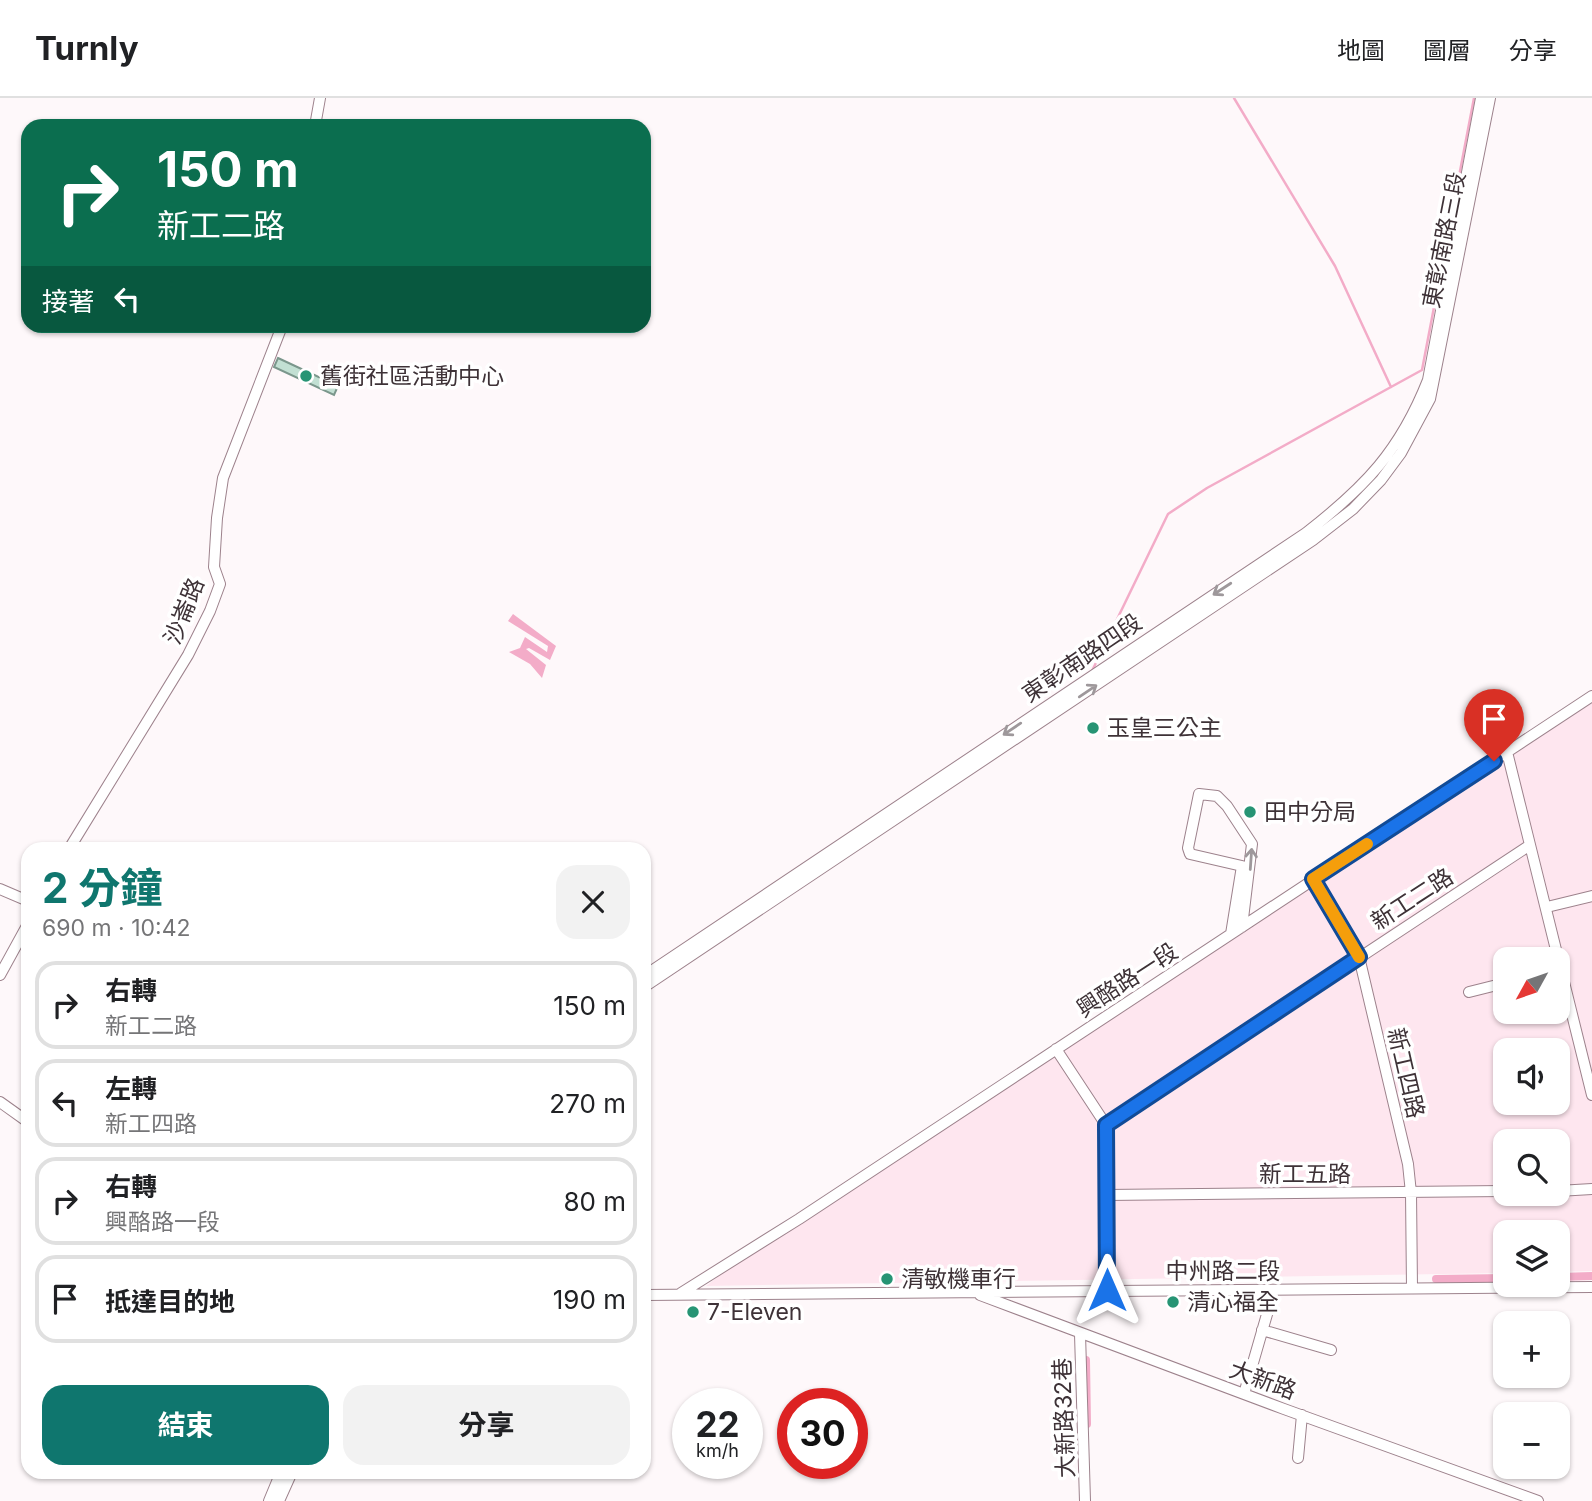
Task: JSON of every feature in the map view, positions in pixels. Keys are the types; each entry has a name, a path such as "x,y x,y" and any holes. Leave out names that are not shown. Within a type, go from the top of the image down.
{"street":[{"path":"316,119 320,98"},
{"name":"東彰南路三段","path":"1444,295 1481,98"},
{"name":"東彰南路三段","path":"1434,389 1490,98"},
{"name":"東彰南路四段","path":"651,971 1306,533 1349,499 1391,451 1419,402 1427,380 1444,295"},
{"name":"沙崙路","path":"73,842 188,654 210,611 220,584 214,567 223,478 279,333"},
{"name":"東彰南路四段","path":"651,982 1313,540 1353,509 1381,480 1415,430 1434,389"},
{"name":"興酪路一段","path":"681,1293 799,1219 1592,696"},
{"path":"1507,752 1555,947"},
{"path":"1231,934 1242,866 1190,855 1188,848 1199,794 1217,796 1227,806 1252,844 1242,927"},
{"name":"新工二路","path":"1106,1125 1530,845"},
{"name":"新工四路","path":"1313,879 1359,957 1408,1164 1412,1288"},
{"path":"0,889 21,898"},
{"path":"1547,907 1592,896"},
{"path":"0,975 21,937"},
{"path":"1469,992 1493,986"},
{"path":"1570,1009 1592,1095"},
{"path":"1056,1049 1106,1125 1107,1290"},
{"path":"0,1101 21,1117"},
{"path":"1570,1190 1592,1189"},
{"name":"新工五路","path":"1106,1195 1493,1191"},
{"name":"中州路二段","path":"651,1295 1592,1287"},
{"path":"1244,1394 1274,1290"},
{"name":"大新路","path":"976,1293 1080,1334 1538,1501"},
{"path":"1262,1330 1331,1350"},
{"name":"大新路32巷","path":"1080,1334 1085,1501"},
{"path":"1298,1458 1302,1415"},
{"path":"269,1501 278,1479"},
{"path":"279,1501 289,1479"}],"shaded area":[{"path":"513,614 556,646 550,660 529,648 526,649 546,665 542,678 530,664 509,652 520,648 525,637 547,652 548,646 508,621"},
{"path":"1592,703 1592,1271 1570,1272 1570,1220 1493,1220 1493,1273 706,1286"}],"building":[{"name":"舊街社區活動中心","path":"278,358 338,386 334,395 274,367"}],"waterway":[{"path":"1234,98 1335,266 1391,387"},
{"path":"1092,671 1168,514 1207,488 1422,370 1474,98"},
{"path":"1570,1277 1592,1276"},
{"path":"1436,1279 1493,1278"},
{"path":"1086,1360 1087,1424"}],"slow traffic":[{"path":"1359,957 1313,879 1367,844"}],"place":[{"name":"舊街社區活動中心","path":"306,376"},
{"name":"玉皇三公主","path":"1093,728"},
{"name":"田中分局","path":"1250,812"},
{"name":"清敏機車行","path":"887,1279"},
{"name":"清心福全","path":"1173,1302"},
{"name":"7-Eleven","path":"693,1312"}],"route":[{"path":"1107,1290 1106,1125 1359,957 1313,879 1494,761"}]}
